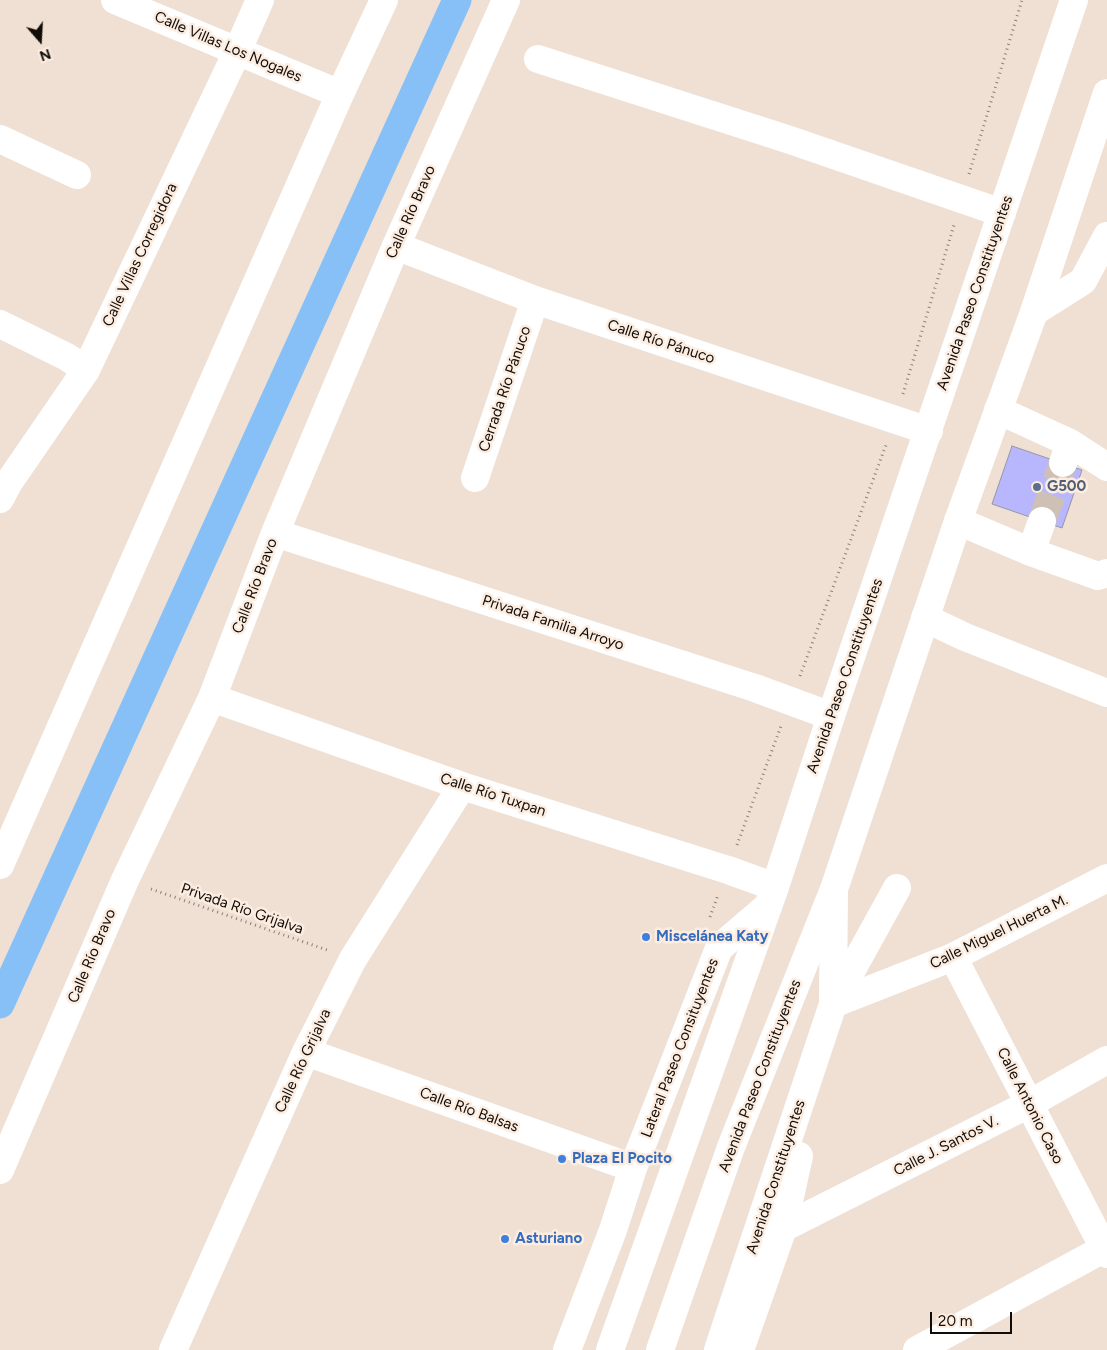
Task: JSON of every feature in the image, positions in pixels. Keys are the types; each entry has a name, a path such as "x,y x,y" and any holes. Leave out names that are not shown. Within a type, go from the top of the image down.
{"main road":[{"name":"Calle Villas Los Nogales","path":"115,0 340,94"},
{"name":"Calle Villas Corregidora","path":"0,499 9,482 86,370 260,0"},
{"path":"0,865 340,94 384,0"},
{"name":"Calle Río Bravo","path":"0,1170 125,880 212,698 275,533 396,246 506,0"},
{"name":"Avenida Paseo Constituyentes","path":"610,1350 771,896 1074,0"},
{"path":"538,59 790,140 1002,213"},
{"name":"Avenida Paseo Constituyentes","path":"660,1350 731,1147 834,889 958,522 1034,312 1107,93"},
{"path":"0,139 77,175"},
{"path":"1034,312 1083,281 1107,236"},
{"name":"Calle Río Pánuco","path":"396,246 535,300 929,431"},
{"name":"Cerrada Río Pánuco","path":"474,478 535,300"},
{"path":"0,324 67,357 86,370"},
{"path":"998,410 1066,453 1107,467"},
{"path":"958,522 1031,552 1098,576 1107,572"},
{"path":"1031,552 1042,522"},
{"name":"Privada Familia Arroyo","path":"275,533 790,700 831,716"},
{"path":"925,618 965,637 1107,693"},
{"name":"Calle Río Tuxpan","path":"212,698 462,786 728,870 771,896"},
{"name":"Calle Río Grijalva","path":"173,1350 306,1052 353,959 462,786"},
{"name":"Calle Miguel Huerta M.","path":"833,1004 954,957 1107,878"},
{"path":"833,1004 897,888"},
{"name":"Avenida Constituyentes","path":"735,1349 783,1228 833,1004 834,889"},
{"name":"Lateral Paseo Consituyentes","path":"567,1350 614,1230 633,1168 718,948 771,896"},
{"name":"Calle Antonio Caso","path":"954,957 1106,1250"},
{"name":"Avenida Constituyentes","path":"735,1349 833,1004"},
{"name":"Calle Río Balsas","path":"306,1052 633,1168"},
{"name":"Calle J. Santos V.","path":"783,1228 1029,1104 1107,1060"},
{"path":"917,1350 1106,1250"}],"path":[{"path":"707,925 896,419 1022,0"},
{"name":"Privada Río Grijalva","path":"125,880 353,959"}],"building":[{"name":"G500","path":"1012,446 1082,470 1062,528 992,504"}],"waterway":[{"path":"0,1004 457,0"}],"tunnel":[{"path":"1042,521 1063,463"}],"place":[{"name":"G500","path":"1037,487"},
{"name":"Miscelánea Katy","path":"646,937"},
{"name":"Plaza El Pocito","path":"562,1159"},
{"name":"Asturiano","path":"505,1239"}]}
